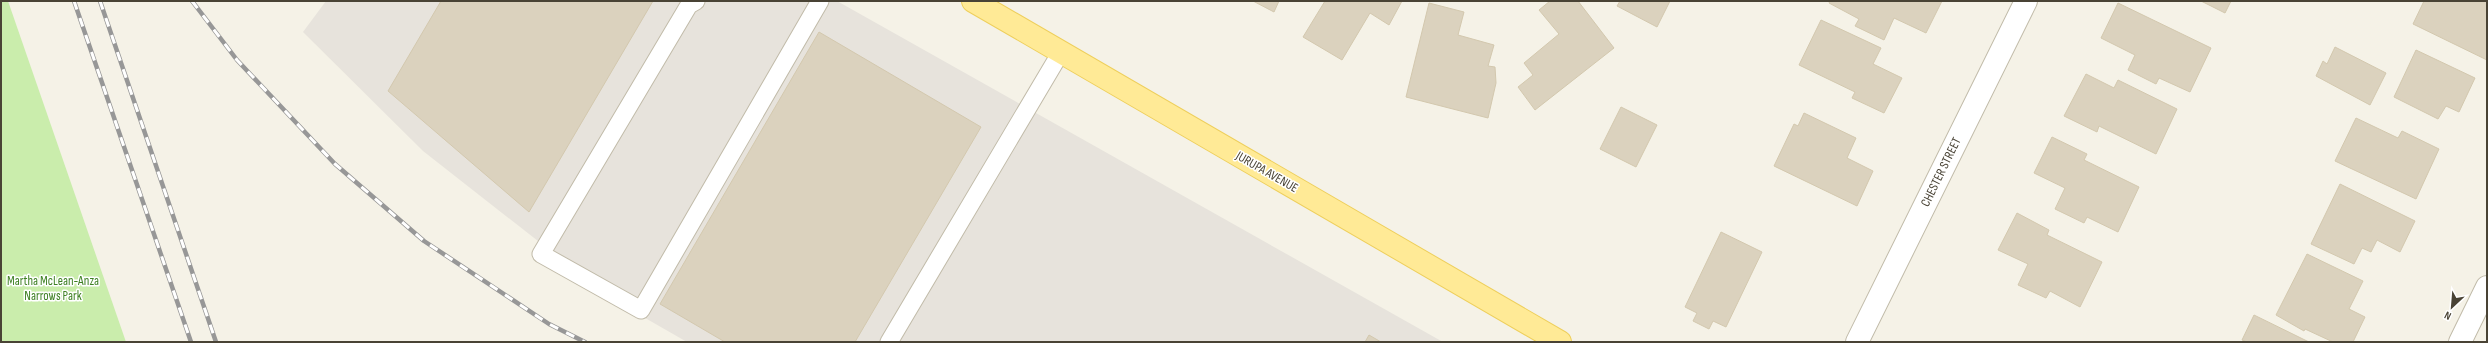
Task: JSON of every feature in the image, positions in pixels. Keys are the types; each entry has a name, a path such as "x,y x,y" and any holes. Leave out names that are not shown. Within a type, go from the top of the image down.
{"main road":[{"name":"JURUPA AVENUE","path":"973,1 1560,342"}],"street":[{"name":"CHESTER STREET","path":"1857,342 2026,1"},
{"path":"2460,342 2487,287"}],"lane":[{"path":"696,1 689,5 541,254 641,310 820,1"},
{"path":"889,342 1061,52"}],"shaded area":[{"path":"326,1 837,1 1443,342 687,342 612,299 423,151 303,32"}],"green space":[{"name":"Martha McLean-Anza Narrows Park","path":"1,1 8,1 126,342 1,342"}],"building":[{"path":"441,1 653,1 529,212 388,91"},
{"path":"1253,1 1279,1 1274,12"},
{"path":"1325,1 1402,1 1389,25 1370,13 1342,60 1303,37"},
{"path":"1550,1 1578,1 1614,48 1535,110 1518,87 1533,75 1524,63 1559,34 1539,10"},
{"path":"1620,1 1670,1 1657,27 1617,6"},
{"path":"1830,1 1942,1 1926,33 1894,18 1884,40 1855,26 1859,19 1829,3"},
{"path":"2201,1 2231,1 2225,13"},
{"path":"2424,1 2487,1 2487,60 2413,24"},
{"path":"1429,3 1464,12 1458,35 1494,45 1488,66 1495,67 1496,83 1488,118 1406,97"},
{"path":"2118,3 2211,48 2190,92 2159,78 2156,84 2128,70 2135,55 2101,38"},
{"path":"1821,20 1881,48 1873,64 1902,78 1884,113 1852,98 1855,92 1799,65"},
{"path":"819,32 981,127 855,342 725,342 660,304"},
{"path":"2335,47 2386,73 2370,105 2316,76 2323,61 2327,64"},
{"path":"2416,50 2475,78 2459,112 2446,106 2438,119 2394,97"},
{"path":"2086,74 2114,88 2118,80 2177,109 2156,154 2099,126 2097,132 2064,116"},
{"path":"1621,107 1657,125 1636,167 1600,149"},
{"path":"1804,113 1856,138 1847,158 1873,171 1857,206 1774,166 1794,124 1798,126"},
{"path":"2356,118 2398,138 2402,131 2439,149 2416,199 2335,161"},
{"path":"2052,137 2087,154 2084,160 2139,187 2118,232 2087,217 2084,223 2055,209 2065,188 2034,173"},
{"path":"2340,184 2415,221 2400,252 2377,240 2371,252 2362,248 2354,264 2311,244"},
{"path":"2017,213 2049,230 2047,235 2102,262 2080,307 2050,291 2046,298 2018,285 2028,264 1998,250"},
{"path":"1721,232 1762,252 1726,327 1713,321 1709,329 1693,321 1697,313 1685,307"},
{"path":"2307,254 2363,281 2349,309 2365,317 2353,342 2333,342 2305,329 2304,331 2276,315"},
{"path":"2254,315 2309,342 2247,342 2242,340"},
{"path":"1369,335 1381,342 1365,342"}],"railway":[{"path":"74,1 191,342"},
{"path":"100,1 216,342"},
{"path":"192,1 237,60 335,164 424,241 549,324 585,342"}]}
